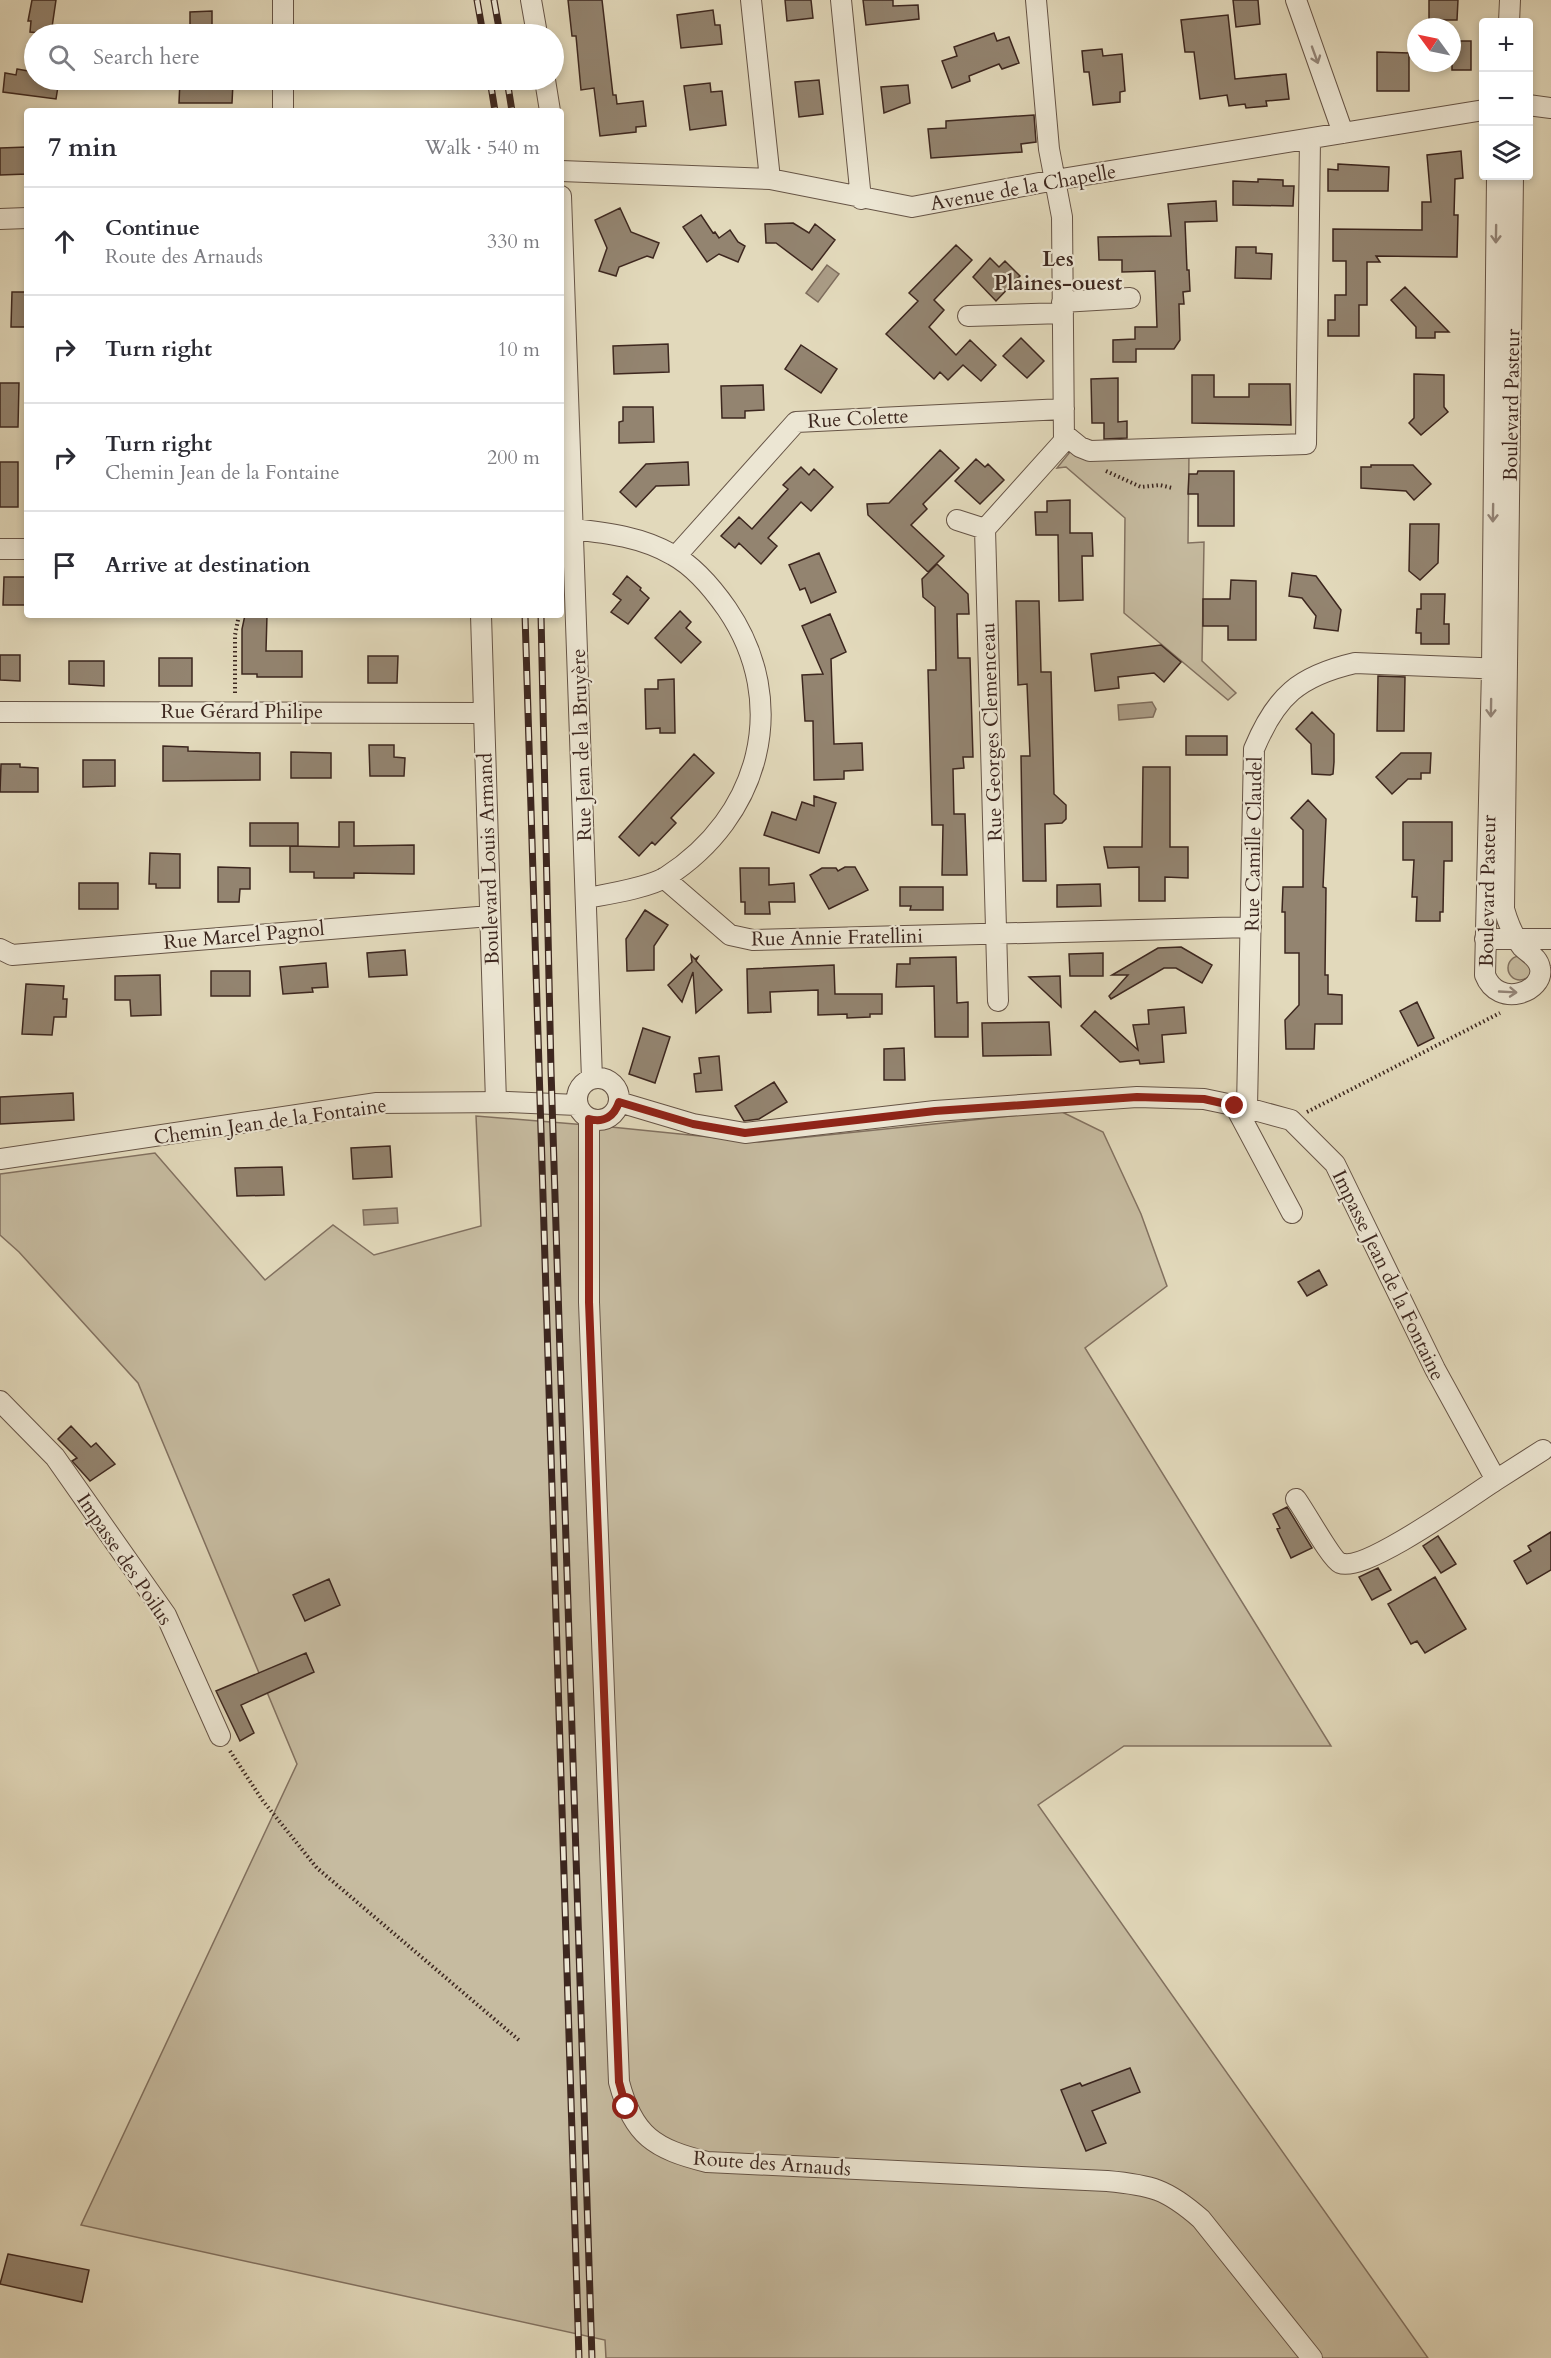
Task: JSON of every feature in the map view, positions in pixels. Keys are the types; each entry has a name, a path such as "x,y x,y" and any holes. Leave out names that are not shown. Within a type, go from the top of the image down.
{"street":[{"path":"283,0 283,24"},
{"path":"531,0 535,24"},
{"path":"751,0 770,179"},
{"path":"841,0 861,198"},
{"path":"957,520 986,529 1064,441 1062,217 1049,149 1036,0"},
{"path":"1296,0 1343,133"},
{"path":"1509,18 1510,0"},
{"path":"283,90 283,108"},
{"path":"547,90 550,108"},
{"path":"1533,106 1551,108"},
{"name":"Avenue de la Chapelle","path":"564,171 770,179 912,207 1054,180 1479,111"},
{"path":"1064,434 1080,447 1090,451 1306,444 1310,139"},
{"name":"Boulevard Pasteur","path":"1497,180 1499,669 1504,909 1508,923 1517,939 1522,947 1536,959 1541,969 1539,979 1525,991 1507,995 1489,985 1485,975 1485,939 1499,669 1513,180"},
{"path":"0,219 24,218"},
{"name":"Rue Jean de la Bruyère","path":"564,279 592,1079"},
{"path":"968,316 1062,308 1130,298"},
{"name":"Rue Colette","path":"676,556 796,422 1064,409"},
{"path":"573,529 629,537 651,543 676,556 712,587 737,624 753,660 761,703 759,750 749,781 731,815 703,848 664,878 587,898"},
{"name":"Rue Georges Clemenceau","path":"986,529 998,1001"},
{"path":"0,549 24,549"},
{"name":"Boulevard Louis Armand","path":"481,618 496,1102"},
{"name":"Rue Camille Claudel","path":"1241,1107 1251,927 1254,749 1264,725 1285,695 1311,677 1332,668 1355,663 1499,669"},
{"name":"Rue Gérard Philipe","path":"0,712 484,713"},
{"name":"Rue Annie Fratellini","path":"664,878 730,935 741,938 997,934"},
{"name":"Rue Marcel Pagnol","path":"0,949 12,955 490,916"},
{"path":"997,934 1251,927"},
{"path":"1485,939 1551,939"},
{"path":"592,1079 605,1079 612,1083 619,1093 619,1102 617,1110 611,1117 596,1121 583,1112 578,1091 585,1082 592,1079"},
{"path":"619,1102 693,1124 745,1133 935,1111 1125,1098 1204,1099 1241,1107 1292,1213"},
{"name":"Chemin Jean de la Fontaine","path":"0,1159 377,1103 496,1102 583,1112"},
{"name":"Impasse Jean de la Fontaine","path":"1241,1107 1291,1120 1335,1164 1435,1370 1496,1480"},
{"name":"Route des Arnauds","path":"583,1112 619,2082 626,2107 637,2127 657,2144 677,2155 707,2162 1107,2181 1144,2185 1183,2203 1201,2219 1312,2358"},
{"name":"Impasse des Poilus","path":"0,1401 55,1457 166,1615 220,1736"},
{"path":"1296,1499 1311,1519 1328,1550 1338,1562 1349,1565 1361,1562 1390,1548 1543,1450"}],"path":[{"path":"1105,470 1141,487 1160,485 1172,488"},
{"path":"235,712 235,635 238,618"},
{"path":"1291,1120 1509,1008"},
{"path":"220,1736 263,1801 317,1868 520,2041"}],"shaded area":[{"path":"827,265 839,274 818,302 806,293"},
{"path":"1074,447 1189,453 1188,543 1204,542 1202,661 1236,693 1228,700 1124,613 1125,518 1066,467 1057,468"},
{"path":"1152,702 1156,709 1153,717 1119,720 1118,705"},
{"path":"1520,956 1525,957 1531,963 1531,973 1525,979 1520,980 1515,979 1509,973 1508,968 1509,963 1515,957"},
{"path":"1060,1111 1103,1132 1141,1214 1167,1286 1085,1348 1331,1746 1124,1746 1038,1805 1428,2358 606,2358 605,2340 81,2225 297,1764 138,1383 19,1252 0,1235 0,1174 155,1153 265,1280 333,1225 374,1255 481,1226 476,1116 759,1142"},
{"path":"397,1208 398,1223 364,1225 363,1210"}],"building":[{"path":"32,0 56,0 52,24 31,24 31,21 28,21"},
{"path":"568,0 602,0 613,95 616,95 617,104 643,101 646,126 636,127 636,132 600,136 594,88 581,90 576,36 572,36"},
{"path":"785,0 811,0 813,18 787,21"},
{"path":"863,0 893,0 893,6 918,5 919,19 866,25"},
{"path":"1233,0 1258,0 1260,24 1236,27"},
{"path":"1429,0 1458,0 1457,18 1429,18"},
{"path":"713,10 715,25 720,25 722,44 681,48 677,15"},
{"path":"212,11 212,24 190,24 190,12"},
{"path":"1228,15 1235,79 1286,74 1289,99 1266,101 1267,106 1246,108 1245,104 1229,106 1227,95 1200,99 1194,52 1185,52 1181,20"},
{"path":"994,33 997,41 1009,37 1019,63 1002,69 999,64 969,76 970,81 952,88 942,61 957,56 954,47"},
{"path":"1461,41 1471,41 1471,70 1461,70"},
{"path":"1102,49 1103,56 1122,54 1125,91 1120,92 1120,102 1093,105 1089,72 1084,72 1082,51"},
{"path":"1377,52 1407,53 1409,91 1377,91"},
{"path":"17,69 24,70 24,90 57,90 56,99 3,92 5,73 16,75"},
{"path":"819,80 823,114 799,117 795,82"},
{"path":"710,83 711,92 722,91 726,125 690,130 684,86"},
{"path":"908,85 910,103 884,113 881,87"},
{"path":"180,90 233,90 232,103 179,103"},
{"path":"1034,115 1036,142 1021,144 1022,152 931,158 928,129 946,128 946,121"},
{"path":"24,147 24,174 0,175 0,148"},
{"path":"1461,151 1463,178 1455,179 1454,215 1458,215 1457,257 1376,256 1380,262 1367,262 1367,305 1359,305 1359,336 1328,336 1328,320 1335,320 1335,295 1346,295 1346,261 1333,261 1333,229 1422,230 1422,202 1431,202 1427,155"},
{"path":"1338,164 1389,167 1388,191 1328,191 1328,169 1338,170"},
{"path":"1258,179 1283,180 1283,186 1294,186 1293,206 1233,205 1233,181 1258,182"},
{"path":"1216,201 1217,221 1185,222 1190,291 1183,292 1184,304 1179,304 1180,340 1174,349 1136,349 1136,362 1113,362 1113,340 1135,339 1135,327 1157,327 1155,271 1122,272 1122,260 1099,260 1098,237 1171,236 1168,204"},
{"path":"620,208 631,232 659,243 653,258 647,256 619,267 616,276 599,271 607,248 595,220"},
{"path":"701,215 719,238 730,230 738,242 745,246 738,262 719,254 707,262 683,227"},
{"path":"793,223 809,233 815,224 835,240 812,270 776,243 766,243 765,224"},
{"path":"956,245 972,260 934,300 944,310 929,327 956,355 970,340 996,365 981,381 963,365 948,380 940,372 934,379 886,334 918,301 909,293"},
{"path":"1236,247 1256,247 1256,253 1272,254 1271,279 1235,278"},
{"path":"990,258 999,267 1005,261 1020,276 996,301 973,277"},
{"path":"1405,287 1449,332 1435,332 1435,338 1416,338 1416,327 1391,300"},
{"path":"12,292 24,292 24,327 11,327"},
{"path":"1021,338 1044,361 1027,378 1003,356"},
{"path":"668,344 669,372 614,374 613,346"},
{"path":"801,345 837,369 821,393 785,369"},
{"path":"1414,374 1444,375 1444,407 1448,412 1421,435 1409,423 1414,418"},
{"path":"1192,375 1214,375 1214,397 1249,397 1249,384 1290,384 1291,425 1192,423"},
{"path":"1118,378 1118,422 1127,421 1127,438 1104,439 1104,423 1092,423 1091,379"},
{"path":"0,383 19,383 18,427 0,427"},
{"path":"763,385 764,410 745,411 745,418 722,418 721,386"},
{"path":"623,407 653,407 654,442 619,443 619,422 623,421"},
{"path":"940,450 959,468 923,504 927,509 911,525 944,556 928,572 868,515 867,504 889,503"},
{"path":"976,459 985,467 988,464 1004,480 980,504 955,481"},
{"path":"0,462 18,462 18,507 0,507"},
{"path":"688,462 689,485 656,486 636,507 620,492 646,464"},
{"path":"1371,465 1413,465 1431,484 1414,500 1406,491 1361,488 1361,467 1371,467"},
{"path":"801,467 809,475 814,469 833,487 811,511 801,502 768,538 777,546 761,564 739,543 735,548 721,536 739,517 752,529 788,489 783,485"},
{"path":"1198,471 1234,471 1234,526 1198,526 1198,494 1188,494 1189,474 1197,474"},
{"path":"1070,500 1070,533 1092,533 1093,556 1082,556 1083,600 1059,601 1058,535 1036,535 1035,512 1047,512 1047,501"},
{"path":"1410,524 1439,524 1438,563 1420,580 1409,571"},
{"path":"819,553 836,592 811,603 805,588 800,590 789,565"},
{"path":"937,564 968,594 969,614 957,614 958,658 970,658 973,757 963,757 964,768 953,769 954,814 965,814 967,875 942,875 943,825 932,825 928,670 936,670 935,607 923,597 922,579"},
{"path":"1292,573 1316,576 1341,610 1338,631 1314,628 1316,616 1302,598 1289,596"},
{"path":"627,576 649,598 628,624 611,612 621,600 613,594"},
{"path":"4,577 24,577 24,605 3,605"},
{"path":"1231,580 1256,581 1256,640 1228,640 1228,626 1203,626 1203,599 1230,599"},
{"path":"1421,594 1445,594 1444,624 1449,624 1449,644 1421,644 1421,633 1416,633 1417,609 1421,609"},
{"path":"1016,601 1039,601 1041,672 1051,672 1054,794 1066,805 1066,819 1062,823 1045,824 1046,881 1023,881 1021,756 1030,756 1027,684 1018,685"},
{"path":"680,611 691,622 686,628 701,642 681,663 655,638"},
{"path":"830,614 846,652 831,659 834,744 862,743 863,770 844,771 844,779 814,780 813,721 805,721 802,675 823,674 802,626"},
{"path":"244,618 267,618 266,651 302,651 302,677 257,677 257,674 242,674 242,629"},
{"path":"1161,645 1181,662 1164,682 1154,673 1118,677 1119,688 1095,691 1091,654"},
{"path":"0,655 20,655 20,681 0,680"},
{"path":"368,656 398,656 397,683 368,683"},
{"path":"159,658 192,658 192,686 159,686"},
{"path":"69,661 104,661 104,686 69,684"},
{"path":"1378,676 1405,677 1404,731 1377,731"},
{"path":"674,679 675,733 660,733 660,728 646,729 645,689 658,689 658,680"},
{"path":"1312,712 1334,734 1333,774 1330,775 1312,774 1311,744 1296,729"},
{"path":"1186,736 1227,736 1227,755 1186,755"},
{"path":"369,745 394,745 394,757 405,758 404,776 370,776"},
{"path":"163,746 188,747 188,751 260,753 260,780 163,781"},
{"path":"291,752 331,753 331,778 291,778"},
{"path":"1401,753 1431,753 1430,773 1421,773 1421,779 1408,779 1392,794 1376,777"},
{"path":"694,754 714,773 671,818 676,823 655,845 652,842 639,856 619,837"},
{"path":"83,760 115,760 115,786 83,787"},
{"path":"1,764 20,764 20,767 38,768 38,792 0,792"},
{"path":"1143,767 1170,767 1170,847 1188,847 1188,878 1165,877 1165,901 1139,901 1139,867 1108,868 1104,847 1142,847"},
{"path":"814,796 836,803 819,853 764,835 772,812 796,820 802,802 814,806"},
{"path":"1308,800 1326,819 1323,887 1326,888 1325,975 1328,975 1328,994 1342,995 1342,1024 1315,1024 1314,1049 1286,1049 1285,1020 1299,1005 1299,953 1285,953 1283,887 1303,887 1303,830 1291,818"},
{"path":"339,822 354,822 354,846 414,845 414,874 354,873 354,878 314,878 314,872 290,872 290,846 339,847"},
{"path":"1403,822 1452,822 1452,861 1444,861 1443,912 1440,912 1440,921 1416,921 1417,897 1412,897 1414,860 1403,860"},
{"path":"250,823 298,823 298,846 250,846"},
{"path":"150,853 180,854 180,888 156,888 156,884 149,884"},
{"path":"218,867 250,868 250,889 240,889 239,902 218,902"},
{"path":"845,867 855,867 868,890 829,909 810,875 822,868 836,868 838,871"},
{"path":"740,868 769,868 769,885 794,883 795,902 769,902 770,914 745,914 745,902 741,902"},
{"path":"79,883 118,883 118,909 79,909"},
{"path":"1100,884 1101,906 1057,907 1057,885"},
{"path":"900,887 943,887 943,910 910,910 911,906 900,906"},
{"path":"645,910 668,925 654,946 654,970 627,971 626,939"},
{"path":"1181,947 1212,965 1202,983 1176,968 1164,968 1111,999 1109,996 1128,975 1112,975 1158,948"},
{"path":"405,950 407,975 369,977 367,953"},
{"path":"1103,953 1103,976 1070,976 1069,954"},
{"path":"691,955 695,959 698,957 696,961 722,990 696,1013 693,972 682,1002 668,985 692,962"},
{"path":"956,957 957,1003 968,1002 968,1037 935,1037 934,986 896,987 897,964 910,964 910,958"},
{"path":"326,963 328,987 312,988 313,992 283,994 280,967"},
{"path":"834,965 835,994 882,994 882,1014 847,1018 847,1014 818,1015 818,990 770,992 771,1012 748,1013 747,969"},
{"path":"211,971 250,971 250,996 211,996"},
{"path":"160,975 161,1015 131,1016 130,1000 115,1000 115,976"},
{"path":"1060,976 1061,1007 1029,977"},
{"path":"26,984 64,986 63,999 67,999 66,1017 54,1017 52,1035 22,1034"},
{"path":"1417,1002 1434,1038 1418,1046 1400,1011"},
{"path":"1184,1007 1186,1033 1162,1035 1164,1062 1140,1064 1139,1060 1120,1062 1081,1026 1095,1011 1138,1050 1133,1025 1149,1024 1148,1010"},
{"path":"1049,1022 1051,1055 983,1056 982,1023"},
{"path":"643,1028 670,1037 655,1083 629,1074"},
{"path":"904,1048 905,1080 884,1080 884,1049"},
{"path":"719,1056 722,1090 696,1092 694,1074 701,1073 699,1058"},
{"path":"774,1082 787,1102 759,1119 744,1121 735,1106"},
{"path":"73,1093 74,1120 0,1124 0,1097"},
{"path":"390,1146 392,1177 353,1179 351,1148"},
{"path":"282,1167 284,1195 237,1196 235,1168"},
{"path":"1319,1270 1327,1285 1307,1296 1298,1282"},
{"path":"71,1426 91,1447 96,1443 115,1464 90,1481 72,1461 77,1458 58,1439"},
{"path":"1287,1507 1312,1548 1291,1558 1277,1529 1280,1528 1273,1514"},
{"path":"1551,1532 1551,1570 1527,1584 1514,1561 1531,1551 1528,1546"},
{"path":"1438,1536 1456,1564 1441,1573 1423,1546"},
{"path":"1378,1568 1391,1590 1372,1600 1359,1577"},
{"path":"1435,1577 1466,1629 1425,1653 1417,1641 1411,1644 1388,1604"},
{"path":"329,1579 340,1605 305,1621 293,1595"},
{"path":"306,1653 314,1672 241,1705 254,1733 240,1741 216,1691"},
{"path":"1130,2068 1140,2092 1092,2111 1106,2143 1086,2151 1061,2090 1080,2083 1082,2086"},
{"path":"8,2254 89,2270 82,2302 0,2284"}],"railway":[{"path":"477,0 481,24"},
{"path":"494,0 498,24"},
{"path":"492,90 495,108"},
{"path":"509,90 512,108"},
{"path":"525,618 579,2358"},
{"path":"541,618 551,1070 592,2358"}],"district":[{"name":"Les Plaines-ouest","path":"1058,271"}],"route":[{"path":"626,2107 619,2082 589,1302 589,1119 596,1121 611,1117 617,1110 619,1102 693,1124 745,1133 935,1111 1137,1097 1204,1099 1235,1106"}]}
